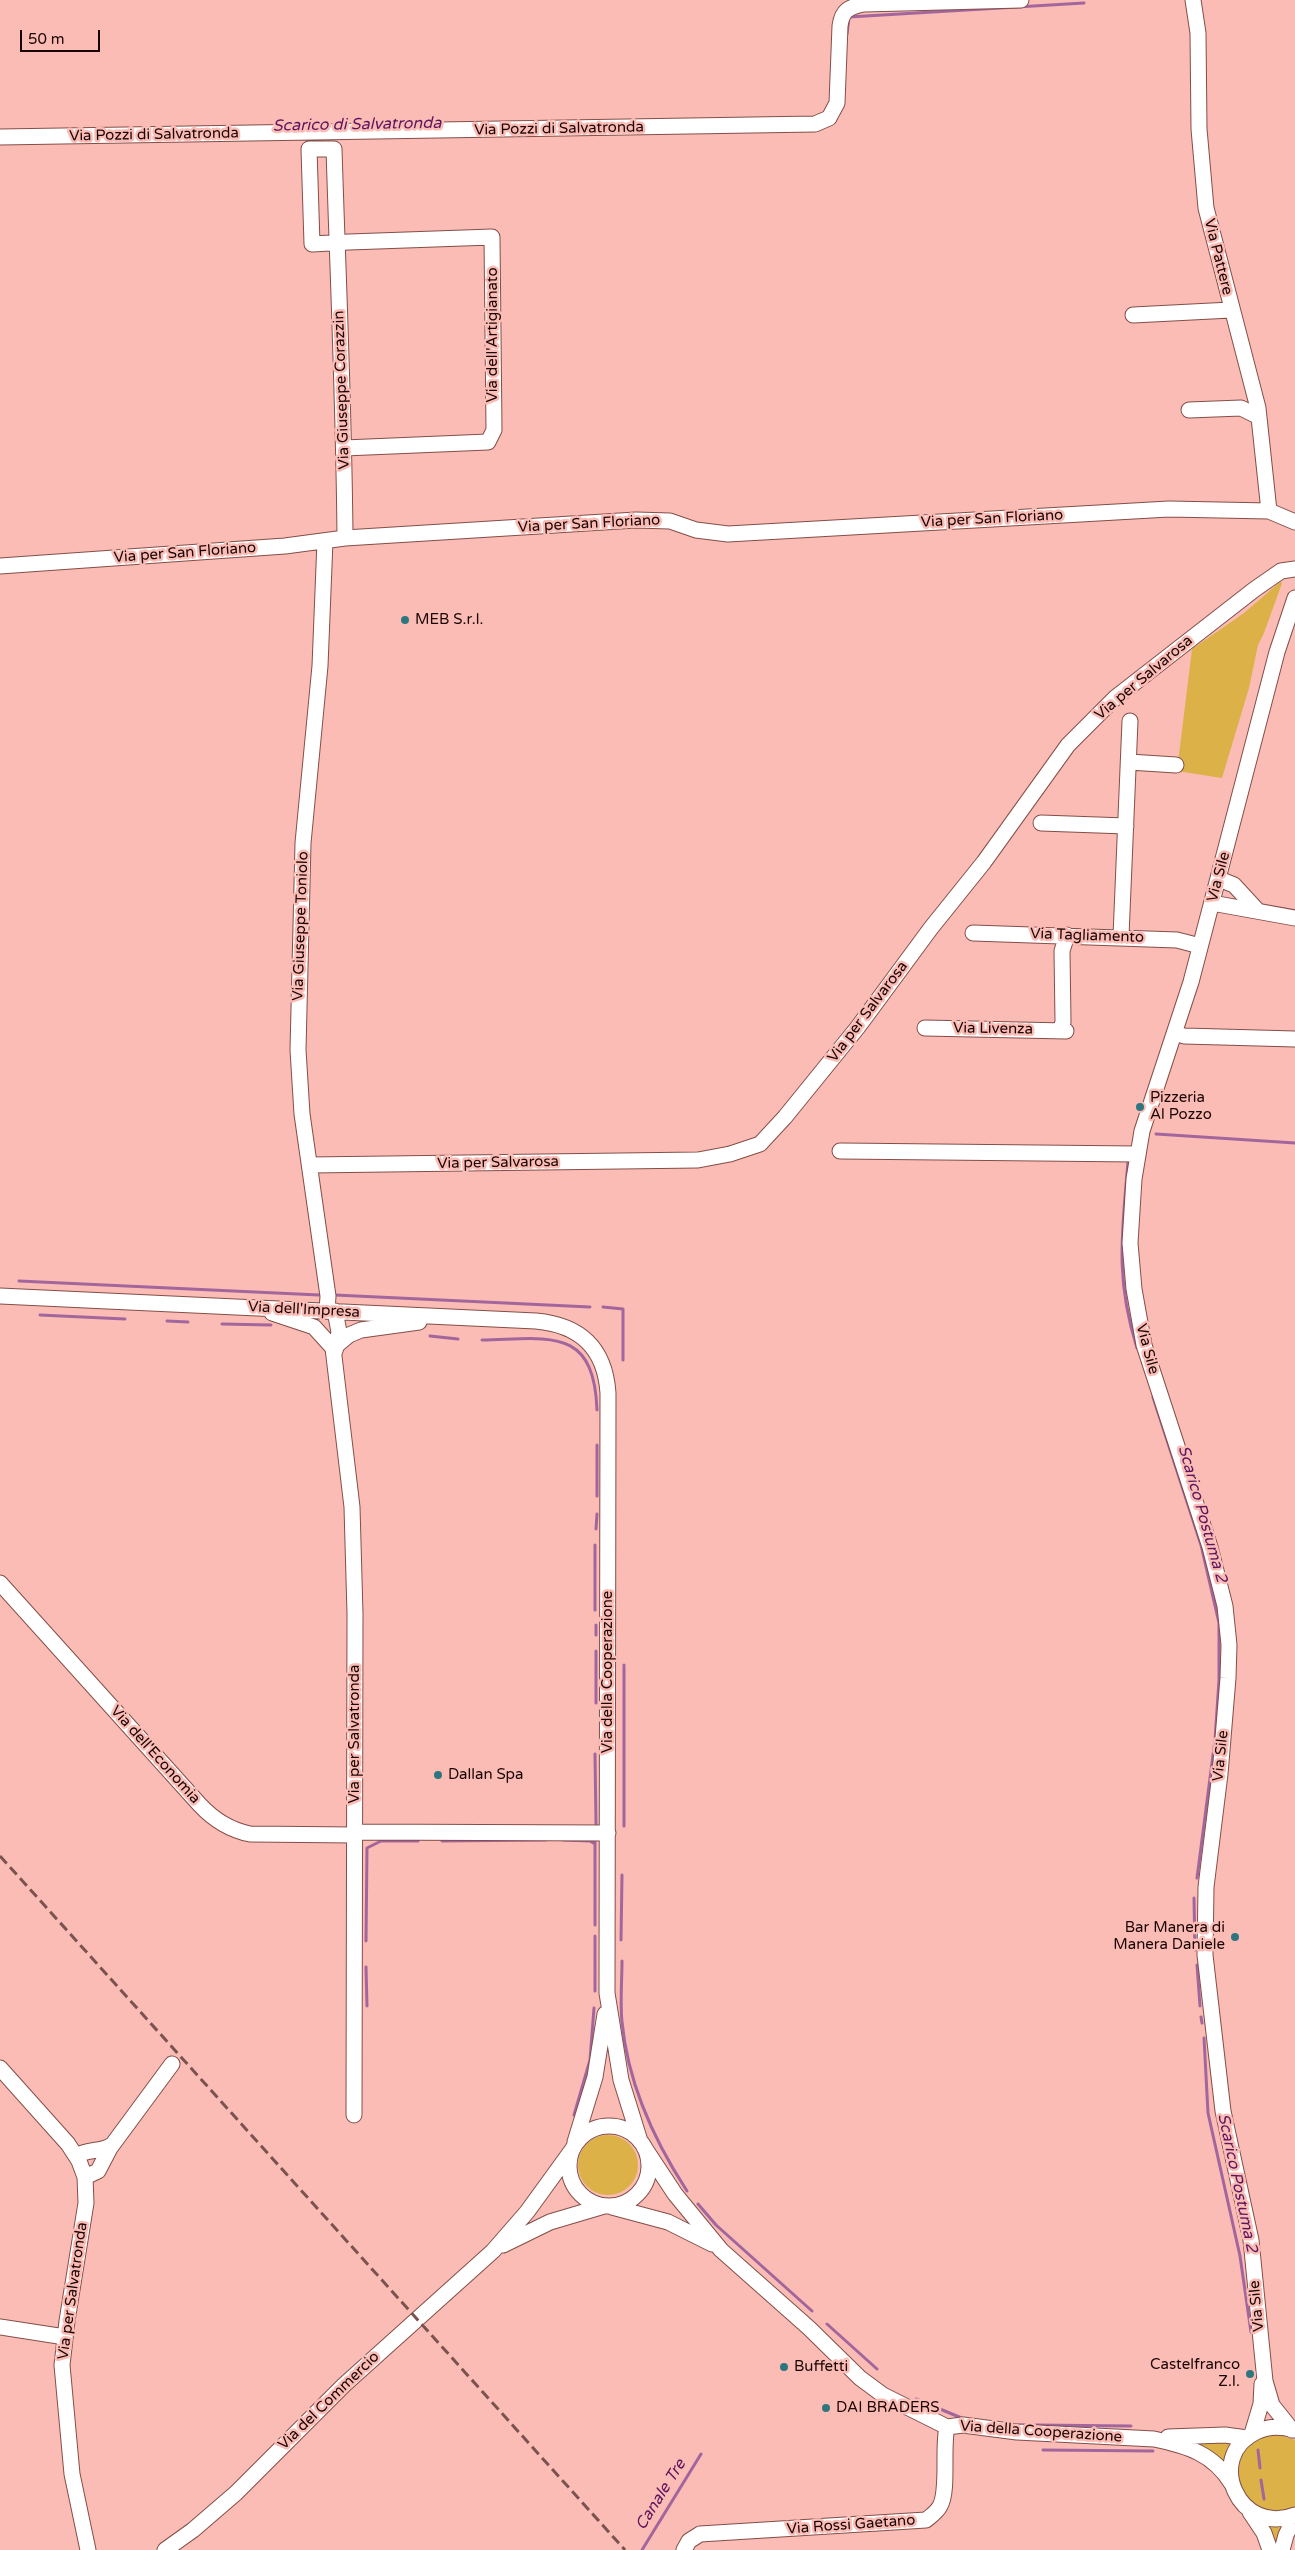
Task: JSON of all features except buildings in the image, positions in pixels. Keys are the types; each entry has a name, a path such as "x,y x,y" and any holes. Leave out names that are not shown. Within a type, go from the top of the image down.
{"street":[{"name":"Via Pozzi di Salvatronda","path":"0,137 816,124 829,118 837,103 841,17 848,8 864,4 1021,0"},
{"name":"Via Pattere","path":"1194,0 1198,33 1199,129 1204,190 1231,310 1246,356 1259,417 1270,511"},
{"name":"Via Giuseppe Corazzin","path":"337,243 312,244 309,149 334,149 344,448 345,538"},
{"name":"Via dell'Artigianato","path":"337,243 492,237 494,430 488,442 344,448"},
{"path":"1133,315 1231,310"},
{"path":"1189,410 1241,408 1259,417"},
{"name":"Via per San Floriano","path":"0,566 284,546 345,538 652,519 670,521 696,530 728,534 1159,510 1270,511 1295,522"},
{"name":"Via Giuseppe Toniolo","path":"325,541 320,666 310,756 300,923 298,1050 302,1114 331,1311"},
{"name":"Via per Salvarosa","path":"310,1166 698,1160 730,1154 760,1144 785,1118 858,1027 935,922 984,862 1068,745 1115,698 1247,595 1281,571 1295,569"},
{"name":"Via Sile","path":"1232,2484 1231,2470 1234,2455 1249,2436 1260,2404 1262,2368 1251,2240 1223,2111 1205,1948 1206,1887 1226,1703 1228,1628 1223,1593 1210,1547 1148,1360 1137,1310 1130,1232 1137,1154 1145,1121 1175,1033 1200,946 1277,652 1295,598"},
{"path":"1121,936 1130,762 1130,721"},
{"path":"1130,762 1176,765"},
{"path":"1041,823 1126,826"},
{"path":"1219,879 1234,885 1258,911"},
{"path":"1212,903 1295,918"},
{"name":"Via Tagliamento","path":"973,933 1121,936 1177,940 1200,946"},
{"name":"Via Livenza","path":"925,1028 1063,1031 1062,951 1068,935"},
{"path":"1175,1033 1184,1036 1295,1039"},
{"path":"840,1151 1137,1154"},
{"name":"Via dell'Impresa","path":"0,1296 257,1307 552,1323 580,1335 598,1354"},
{"path":"0,1306 34,1298"},
{"path":"257,1307 314,1327 333,1347 349,1335 361,1330 429,1321 445,1317"},
{"name":"Via per Salvatronda","path":"331,1311 328,1326 333,1347 354,1527 354,2115"},
{"name":"Via della Cooperazione","path":"572,2148 596,2072 607,1992 608,1393 606,1371 598,1354"},
{"name":"Via dell'Economia","path":"0,1583 200,1805 217,1821 236,1830 250,1834 608,1833"},
{"name":"Via della Cooperazione","path":"607,1992 620,2073 642,2144 675,2194 721,2250 809,2328 860,2378 883,2394 947,2427 963,2425 1018,2432 1154,2439 1212,2435 1249,2436"},
{"path":"85,2177 98,2171 113,2144 172,2064"},
{"name":"Via per Salvatronda","path":"0,2068 72,2150 85,2177 87,2200 65,2337 62,2372 69,2447 88,2550"},
{"path":"608,2125 629,2131 642,2144 649,2168 644,2184 628,2201 606,2206 582,2196 573,2184 568,2168 572,2148 588,2131 608,2125"},
{"path":"72,2150 84,2152 102,2151 113,2144"},
{"name":"Via del Commercio","path":"164,2550 197,2527 236,2493 344,2385 493,2251 527,2212 572,2148"},
{"name":"Via della Cooperazione","path":"606,2206 668,2222 721,2250"},
{"name":"Via del Commercio","path":"493,2251 550,2222 606,2206"},
{"path":"0,2327 65,2337"},
{"name":"Via Sile","path":"1262,2368 1272,2404 1294,2430"},
{"name":"Via Rossi Gaetano","path":"684,2550 689,2540 700,2534 926,2520 934,2514 942,2501 944,2440 947,2427"},
{"path":"1249,2436 1275,2427 1294,2430"},
{"name":"Via della Cooperazione","path":"1154,2439 1204,2454 1222,2469 1232,2484 1238,2498 1248,2509"},
{"path":"1248,2509 1268,2518 1282,2519 1295,2516"},
{"path":"1248,2509 1264,2534 1270,2550"},
{"path":"1282,2550 1286,2535 1295,2516"},
{"name":"Via per Salvatronda","path":"84,2523 100,2550"}],"shaded area":[{"path":"1280,582 1282,583 1258,645 1249,688 1222,778 1177,771 1192,649 1244,613"},
{"path":"602,2135 614,2135 625,2140 633,2148 638,2159 636,2177 625,2190 614,2195 602,2195 591,2190 583,2182 578,2171 578,2159 583,2148 591,2140"},
{"path":"1280,2435 1295,2440 1295,2507 1274,2512 1258,2507 1246,2496 1240,2481 1239,2465 1246,2450 1259,2439"},
{"path":"1168,2439 1236,2441 1224,2467"},
{"path":"1268,2525 1287,2525 1281,2538 1272,2550"}],"waterway":[{"name":"Scarico di Salvatronda","path":"847,34 849,17 1084,3"},
{"name":"Scarico Postuma 2","path":"1156,1134 1295,1143"},
{"name":"Scarico Postuma 2","path":"1128,1162 1122,1234 1123,1278 1125,1300 1137,1348"},
{"path":"19,1281 319,1295"},
{"path":"335,1295 590,1307"},
{"path":"603,1307 623,1309 623,1360"},
{"path":"40,1315 125,1319"},
{"path":"167,1321 188,1322"},
{"path":"222,1324 271,1325"},
{"path":"430,1336 458,1339"},
{"path":"482,1340 547,1339 563,1343 577,1350 587,1363 594,1383 597,1410"},
{"name":"Scarico Postuma 2","path":"1153,1397 1201,1545 1219,1623 1219,1680 1215,1740 1197,1878"},
{"path":"597,1445 597,1496"},
{"path":"596,1529 597,1514"},
{"path":"595,1545 595,1610"},
{"path":"596,1625 596,1635"},
{"path":"596,1651 596,1703"},
{"path":"624,1665 624,1826"},
{"path":"595,1754 596,1824"},
{"path":"442,1841 546,1840"},
{"path":"563,1840 590,1841 595,1844"},
{"path":"366,1941 367,1848 381,1841 418,1841"},
{"path":"595,1842 595,1925"},
{"path":"621,1940 622,1875"},
{"name":"Scarico Postuma 2","path":"1194,1898 1195,1950"},
{"path":"595,1936 595,1991"},
{"path":"622,1961 621,2014 625,2045 636,2089 653,2131 687,2191"},
{"name":"Scarico Postuma 2","path":"1197,1965 1200,2006"},
{"path":"366,1967 367,2006"},
{"path":"574,2115 590,2060 594,2008"},
{"name":"Scarico Postuma 2","path":"1201,2017 1202,2023"},
{"name":"Scarico Postuma 2","path":"1204,2038 1208,2113 1240,2256 1251,2332"},
{"path":"698,2204 716,2225 812,2311"},
{"path":"827,2324 877,2369"},
{"path":"916,2399 964,2419"},
{"path":"1017,2425 1028,2425"},
{"path":"1036,2425 1131,2426"},
{"name":"Scarico Postuma 2","path":"1043,2450 1153,2451"},
{"name":"Scarico Postuma 2","path":"1258,2450 1260,2468"},
{"name":"Canale Tre","path":"642,2550 701,2454"},
{"path":"1261,2480 1264,2499"}],"railway":[{"path":"0,1856 625,2550"}],"place":[{"name":"MEB S.r.l.","path":"405,620"},
{"name":"Pizzeria Al Pozzo","path":"1140,1107"},
{"name":"Dallan Spa","path":"438,1775"},
{"name":"Bar Manera di Manera Daniele","path":"1235,1937"},
{"name":"Buffetti","path":"784,2367"},
{"name":"Castelfranco Z.I.","path":"1250,2374"},
{"name":"DAI BRADERS","path":"826,2408"}]}
